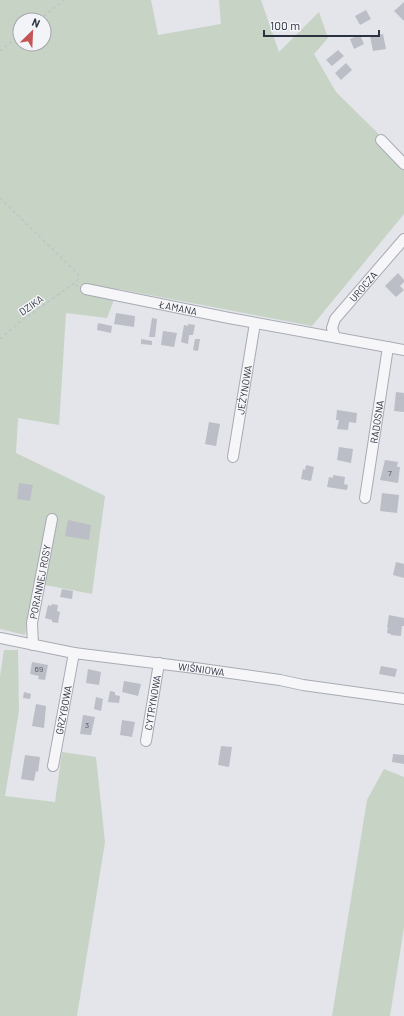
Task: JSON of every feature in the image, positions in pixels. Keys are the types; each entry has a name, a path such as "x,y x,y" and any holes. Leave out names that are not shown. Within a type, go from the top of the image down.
{"street":[{"path":"381,140 404,164"},
{"name":"UROCZA","path":"335,337 332,328 335,319 404,239"},
{"name":"ŁAMANA","path":"86,289 404,350"},
{"name":"JEŻYNOWA","path":"233,457 255,322"},
{"name":"RADOSNA","path":"365,498 388,347"},
{"name":"PORANNEJ ROSY","path":"33,645 32,624 52,519"},
{"name":"WIŚNIOWA","path":"0,638 74,653 159,663 280,680 304,686 404,699"},
{"name":"GRZYBOWA","path":"54,766 74,653"},
{"name":"CYTRYNOWA","path":"146,741 159,663"}],"path":[{"path":"48,12 64,0"},
{"path":"0,51 12,41"},
{"path":"0,198 78,274 79,278 72,285 86,289"},
{"name":"DZIKA","path":"0,339 22,320 72,285"}],"green space":[{"path":"0,0 151,0 158,35 221,24 219,0 261,0 279,52 319,12 328,38 314,54 336,92 404,159 404,214 312,326 118,289 107,318 66,313 59,425 18,418 16,453 105,496 92,594 35,583 25,635 0,629"},
{"path":"4,650 18,650 19,711 5,796 55,802 62,752 96,757 105,842 77,1016 0,1016 0,677"},
{"path":"384,769 404,777 404,927 390,1016 332,1016 367,800"}],"building":[{"path":"404,2 404,21 394,11"},
{"path":"366,10 371,19 360,25 355,16"},
{"path":"383,34 386,49 373,51 370,36"},
{"path":"360,35 364,44 354,49 350,39"},
{"path":"338,50 344,56 332,66 326,60"},
{"path":"346,63 352,70 341,80 335,73"},
{"path":"398,273 404,280 400,286 404,290 396,297 385,286"},
{"path":"116,313 135,316 134,327 114,324"},
{"path":"152,318 157,319 155,337 149,337"},
{"path":"98,323 112,326 111,333 97,330"},
{"path":"188,324 195,325 193,335 189,335 188,344 181,342 184,325 188,326"},
{"path":"163,331 177,333 174,347 161,345"},
{"path":"141,339 152,341 152,345 141,344"},
{"path":"195,339 200,339 198,351 193,350"},
{"path":"396,392 404,393 404,412 394,411"},
{"path":"337,410 357,413 356,423 349,422 348,430 337,429 339,420 336,420"},
{"path":"209,422 220,424 216,446 205,444"},
{"path":"339,447 353,449 351,463 337,460"},
{"path":"385,460 398,462 397,467 400,467 398,483 380,480"},
{"path":"306,465 314,467 311,481 301,479 303,469 305,470"},
{"path":"333,475 345,477 344,484 348,485 347,490 327,487 329,477 333,478"},
{"path":"19,483 33,485 30,501 17,499"},
{"path":"382,493 399,495 397,513 380,511"},
{"path":"68,520 91,525 89,540 65,536"},
{"path":"396,562 404,564 404,578 393,575"},
{"path":"62,589 73,591 72,599 60,597"},
{"path":"52,604 58,605 57,611 60,612 58,623 52,622 52,620 45,618 48,605 51,606"},
{"path":"389,615 404,618 404,626 402,626 401,636 387,633"},
{"path":"32,662 48,665 45,680 38,679 39,676 30,674"},
{"path":"381,666 397,669 395,677 379,674"},
{"path":"88,669 101,672 99,685 86,683"},
{"path":"124,681 141,684 138,696 122,692"},
{"path":"110,691 115,692 115,695 120,696 119,703 108,702"},
{"path":"24,692 31,694 30,699 23,698"},
{"path":"96,697 103,699 101,711 94,709"},
{"path":"36,704 46,706 44,728 32,726"},
{"path":"83,715 95,717 91,735 80,734"},
{"path":"122,720 135,722 132,737 120,735"},
{"path":"221,746 232,747 229,767 218,765"},
{"path":"393,754 404,755 404,764 392,762"},
{"path":"25,755 40,757 38,772 36,771 34,781 21,779"}]}
